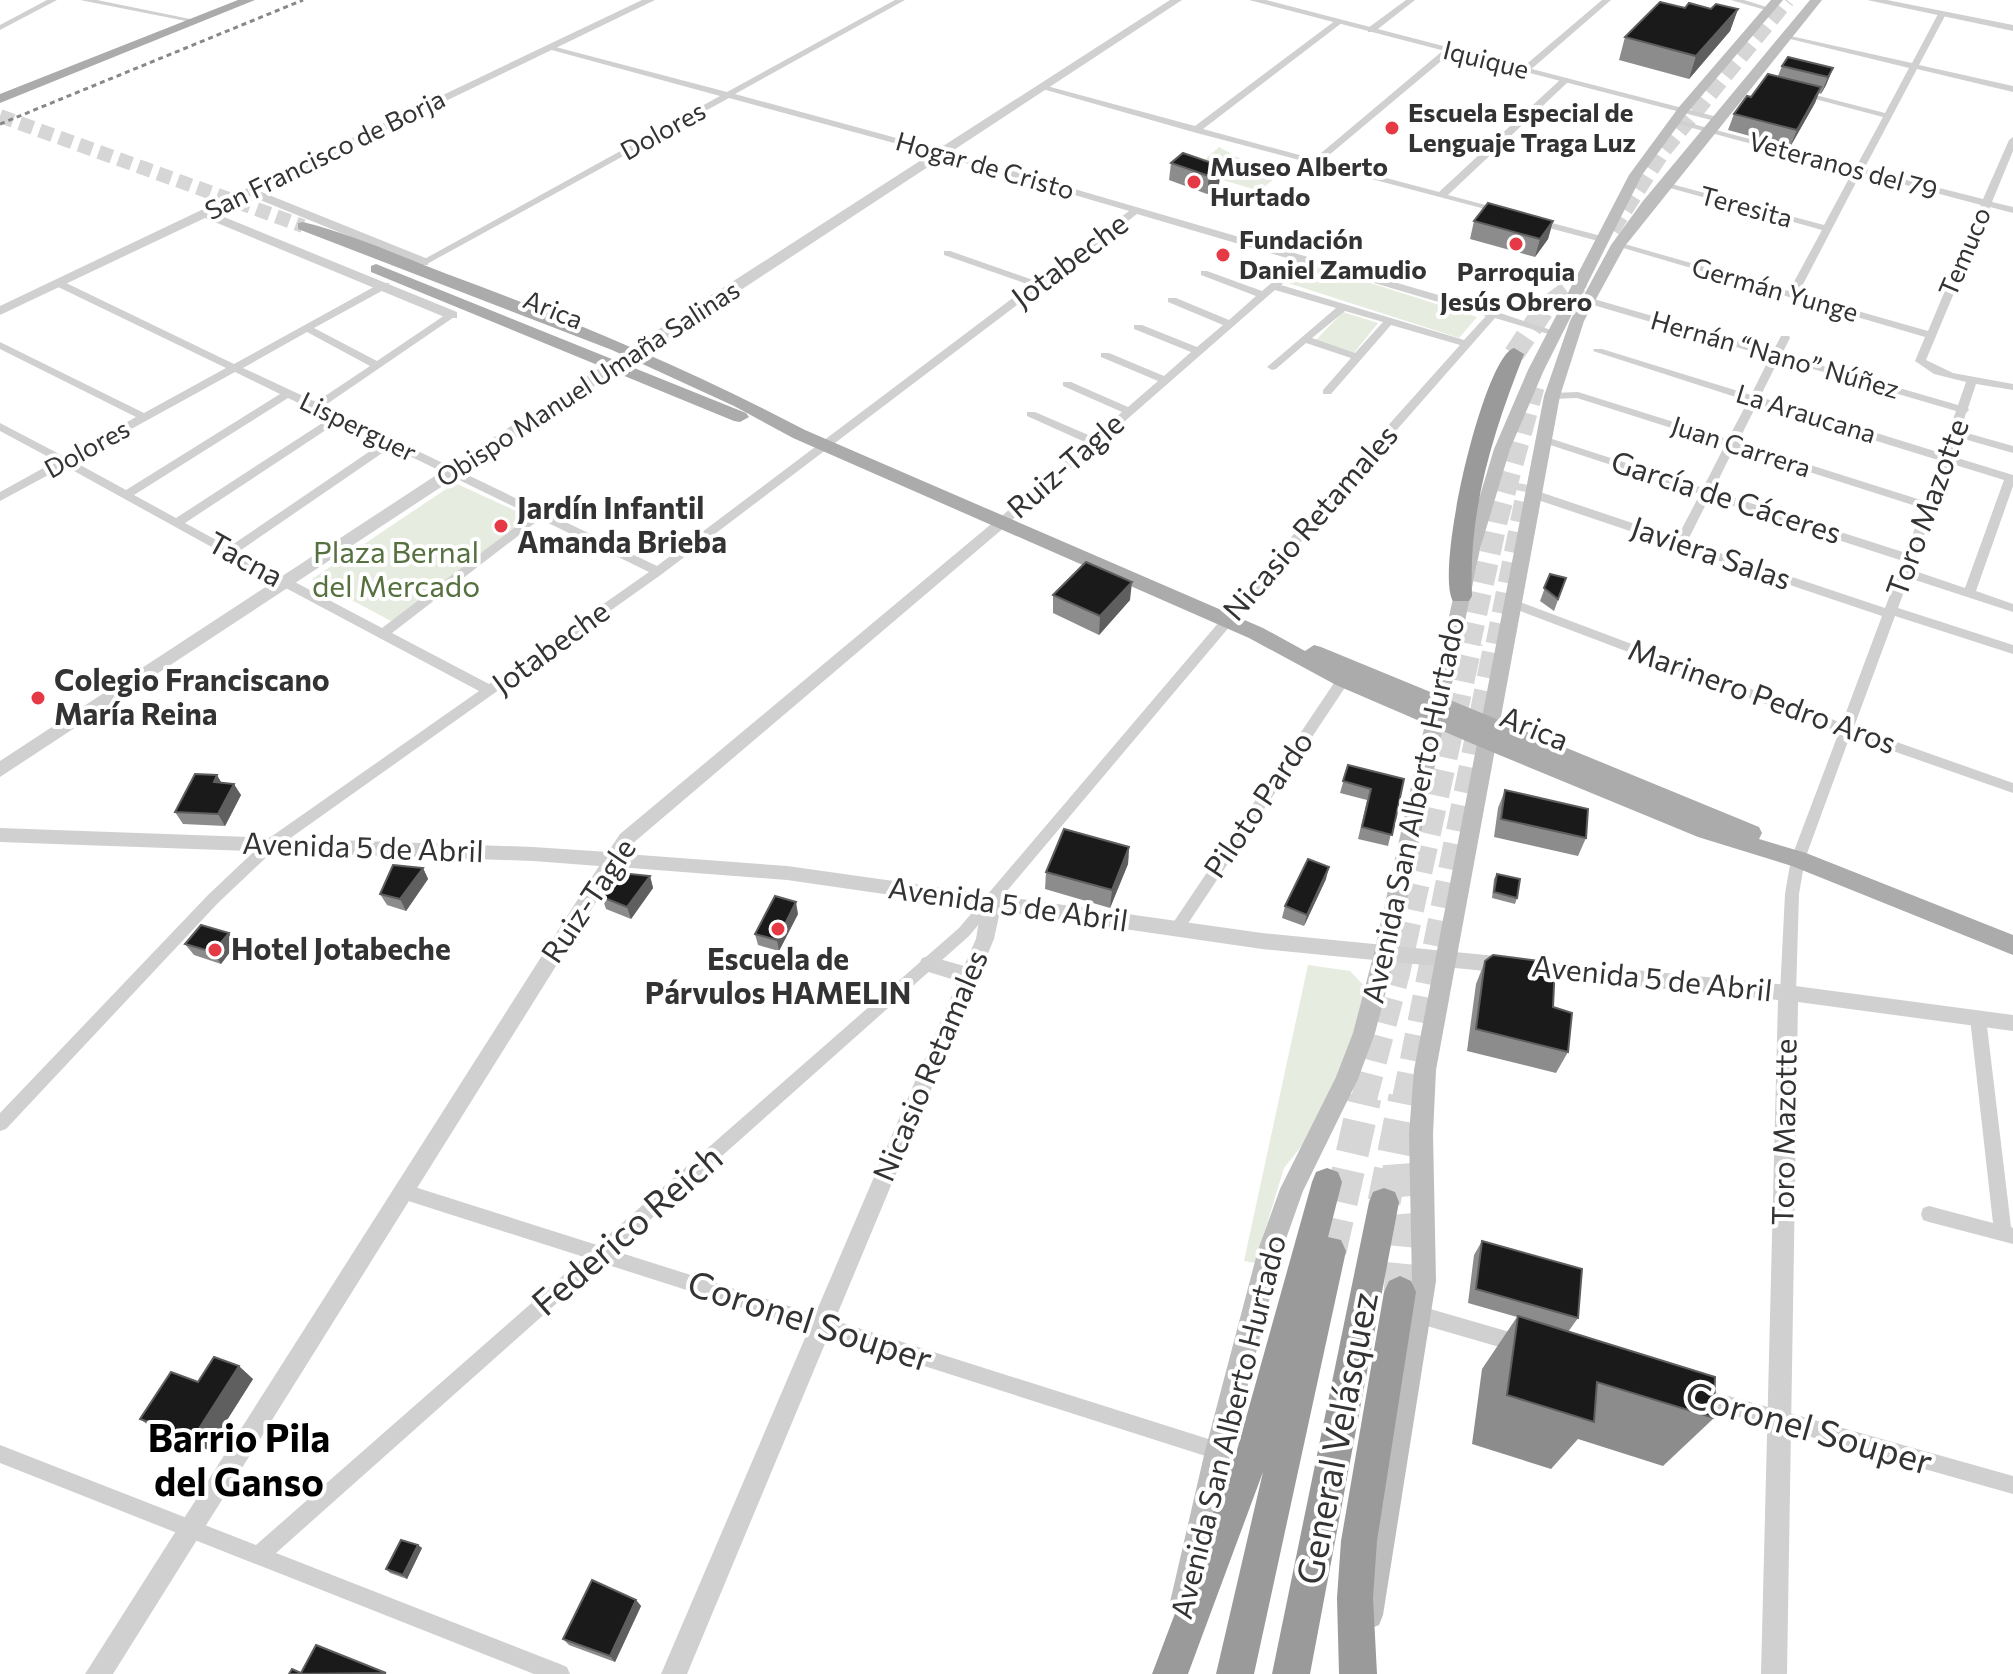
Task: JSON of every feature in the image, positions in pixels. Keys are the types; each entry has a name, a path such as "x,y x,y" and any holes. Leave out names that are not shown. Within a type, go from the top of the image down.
{"highway":[{"path":"1461,596 1461,548 1475,472 1489,418 1514,354"},
{"path":"1170,1674 1254,1450 1327,1182"},
{"name":"General Velásquez","path":"1291,1674 1384,1202"},
{"name":"General Velásquez","path":"1235,1674 1330,1251"},
{"path":"1359,1674 1355,1598 1359,1541 1410,1304"}],"main road":[{"path":"0,99 249,0"},
{"name":"Avenida San Alberto Hurtado","path":"1410,1304 1426,1242 1421,1101 1444,958 1552,396 1587,300 1618,245 1714,125 1753,83 1816,0"},
{"name":"Avenida San Alberto Hurtado","path":"1170,1674 1218,1451 1272,1244 1292,1189 1358,1053 1385,953 1461,596 1502,449 1555,333 1636,175 1683,110 1773,4"},
{"name":"Arica","path":"303,226 632,354 751,408 799,434 1227,621 1343,662 1437,712"},
{"name":"Arica","path":"287,235 615,365 709,406 799,434"},
{"path":"424,262 530,312"},
{"path":"452,315 494,328 544,337"},
{"name":"Arica","path":"1256,633 1343,680 1488,733 1706,831 1798,859 2013,945"}],"street":[{"path":"0,28 53,0"},
{"path":"84,0 196,21"},
{"name":"San Francisco de Borja","path":"0,311 650,0"},
{"name":"Dolores","path":"424,262 901,0"},
{"name":"Obispo Manuel Umaña Salinas","path":"0,770 1177,0"},
{"name":"Iquique","path":"1254,0 1683,110 1714,125"},
{"path":"1371,30 1411,0"},
{"path":"1525,70 1607,0"},
{"path":"1735,0 1773,4"},
{"path":"1872,0 2013,28"},
{"path":"1792,295 1942,14"},
{"path":"1196,130 1339,22"},
{"path":"1786,37 2013,89"},
{"name":"Hogar de Cristo","path":"551,47 941,153 1555,333"},
{"path":"1315,162 1449,50"},
{"path":"1441,196 1565,80"},
{"path":"1043,88 1514,216"},
{"path":"1788,91 1888,116"},
{"name":"Veteranos del 79","path":"1674,122 1714,125 1859,170 2013,210"},
{"name":"Temuco","path":"1971,382 1920,361 2013,140"},
{"name":"Teresita","path":"1664,185 1827,229"},
{"path":"248,191 424,262"},
{"name":"Jotabeche","path":"0,1124 213,899 270,845 658,571 1136,210"},
{"path":"204,213 452,315"},
{"path":"1529,220 1602,239"},
{"name":"Germán Yunge","path":"1618,245 1931,335"},
{"path":"947,253 1039,285"},
{"name":"Ruiz-Tagle","path":"98,1674 612,859 638,828 1001,523 1305,259"},
{"path":"1204,273 1263,295"},
{"name":"Lisperguer","path":"58,283 658,571"},
{"name":"Dolores","path":"0,497 385,285"},
{"path":"1273,286 1467,344"},
{"path":"1172,300 1230,324"},
{"name":"Hernán “Nano” Núñez","path":"1587,300 1964,410"},
{"path":"1272,367 1343,307"},
{"name":"Nicasio Retamales","path":"674,1674 969,976 988,930 992,902 1002,884 1493,314"},
{"path":"316,407 452,315"},
{"path":"1327,392 1389,321"},
{"path":"1138,327 1198,351"},
{"path":"306,328 377,365"},
{"path":"1680,544 1785,338"},
{"path":"1307,340 1357,357"},
{"path":"0,345 144,417"},
{"name":"La Araucana","path":"1598,351 2011,479"},
{"path":"1105,355 1165,380"},
{"path":"1971,382 2013,387"},
{"name":"Toro Mazotte","path":"1774,1674 1792,894 1798,859 1891,612 1964,410 1971,382"},
{"path":"1067,384 1129,411"},
{"path":"126,495 288,393"},
{"name":"Juan Carrera","path":"1552,396 1578,395 1929,506"},
{"path":"1031,414 1095,442"},
{"path":"177,523 338,417"},
{"name":"Tacna","path":"0,426 491,691"},
{"path":"1955,433 2013,450"},
{"name":"García de Cáceres","path":"1542,439 1910,559"},
{"path":"229,552 389,443"},
{"path":"1969,593 2011,479"},
{"name":"Javiera Salas","path":"1533,494 2013,650"},
{"path":"383,634 538,515"},
{"path":"1905,572 2013,608"},
{"name":"Marinero Pedro Aros","path":"1511,603 1847,730 2013,788"},
{"name":"Piloto Pardo","path":"1176,930 1343,680"},
{"name":"Avenida 5 de Abril","path":"0,835 612,859 787,873 1176,930 1788,993 2013,1023"},
{"name":"Federico Reich","path":"259,1555 929,964 992,902"},
{"path":"929,964 969,976"},
{"path":"1929,1214 2008,1235 1978,1018"},
{"name":"Coronel Souper","path":"402,1191 1218,1451"},
{"path":"1410,1304 1538,1349"},
{"name":"Coronel Souper","path":"1675,1390 2013,1485"},
{"path":"0,1454 560,1674"}],"green space":[{"path":"1219,147 1275,178 1260,191 1192,171"},
{"path":"1308,263 1477,317 1459,338 1285,282"},
{"path":"1343,312 1378,323 1353,354 1315,341"},
{"name":"Plaza Bernal del Mercado","path":"455,483 529,517 393,622 312,579"},
{"path":"1308,965 1350,971 1367,989 1359,1027 1307,1139 1284,1168 1255,1263 1244,1261"}],"building":[{"path":"1660,2 1685,8 1689,3 1711,9 1716,4 1738,9 1696,56 1625,37"},
{"path":"1788,57 1833,68 1828,77 1782,66"},
{"path":"1768,74 1821,87 1797,130 1734,114"},
{"path":"1183,153 1221,166 1209,176 1171,163"},
{"path":"1488,203 1553,221 1540,239 1474,221"},
{"path":"1086,562 1132,582 1100,616 1053,595"},
{"path":"1550,574 1566,578 1558,599 1544,588"},
{"path":"1348,765 1404,779 1392,835 1362,827 1371,789 1343,781"},
{"path":"195,774 217,775 214,782 234,784 218,814 175,812"},
{"path":"1505,790 1588,809 1586,838 1501,819"},
{"path":"1064,829 1129,847 1112,890 1046,872"},
{"path":"1308,859 1329,867 1307,915 1285,906"},
{"path":"393,865 423,868 400,899 380,894"},
{"path":"620,873 650,876 627,907 602,897"},
{"path":"1497,874 1520,879 1517,898 1494,892"},
{"path":"775,896 796,902 777,940 755,934"},
{"path":"201,925 229,933 213,952 185,944"},
{"path":"1493,955 1555,963 1553,1007 1572,1013 1568,1052 1476,1029 1485,961"},
{"path":"1482,1241 1582,1269 1578,1318 1476,1289"},
{"path":"1518,1316 1715,1377 1714,1418 1597,1382 1594,1422 1507,1395"},
{"path":"214,1357 239,1366 193,1438 140,1419 171,1372 198,1382"},
{"path":"401,1540 418,1545 403,1575 386,1569"},
{"path":"592,1580 636,1600 610,1656 563,1639"},
{"path":"316,1645 386,1673 289,1674 292,1669 301,1673"}],"tunnel":[{"path":"1612,230 1663,151 1787,0"},
{"path":"0,116 303,226"},
{"path":"1576,285 1582,280"},
{"path":"1514,354 1545,308 1579,283"},
{"path":"1470,644 1497,522 1534,387"},
{"path":"1496,644 1528,485"},
{"path":"1364,1099 1397,973 1470,642"},
{"path":"1405,1099 1497,642"},
{"path":"1330,1251 1365,1097"},
{"path":"1384,1202 1405,1097"},
{"path":"1399,1164 1405,1240 1400,1292"}],"railway":[{"path":"0,124 303,0"}],"place":[{"name":"Escuela Especial de Lenguaje Traga Luz","path":"1392,128"},
{"name":"Museo Alberto Hurtado","path":"1194,182"},
{"name":"Parroquia Jesús Obrero","path":"1516,244"},
{"name":"Fundación Daniel Zamudio","path":"1223,255"},
{"name":"Jardín Infantil Amanda Brieba","path":"501,526"},
{"name":"Colegio Franciscano María Reina","path":"38,698"},
{"name":"Escuela de Párvulos HAMELIN","path":"778,929"},
{"name":"Hotel Jotabeche","path":"215,950"}],"district":[{"name":"Barrio Pila del Ganso","path":"239,1461"}]}
